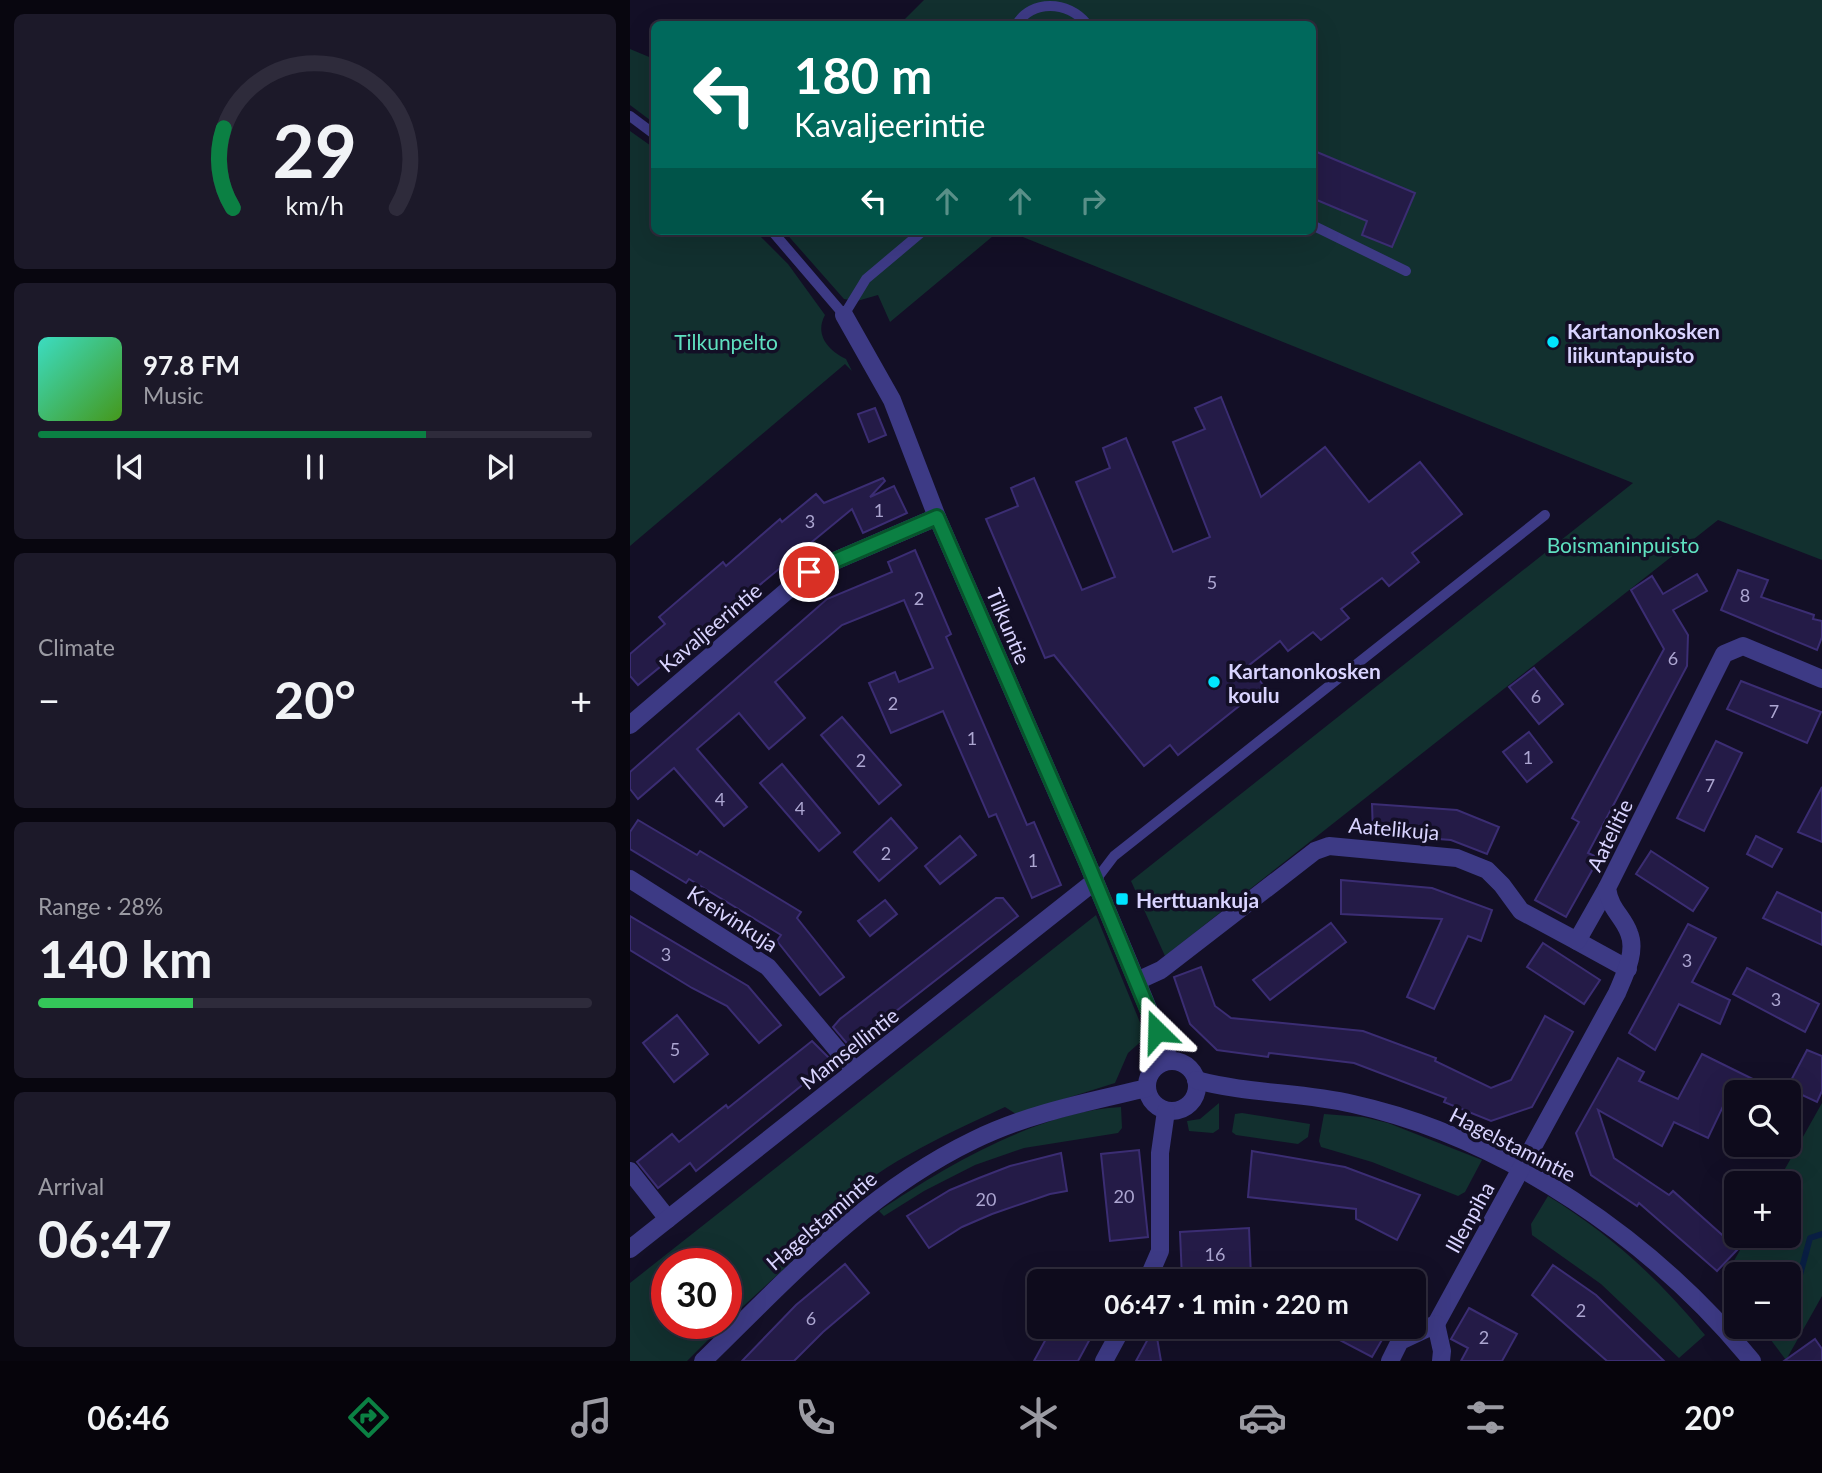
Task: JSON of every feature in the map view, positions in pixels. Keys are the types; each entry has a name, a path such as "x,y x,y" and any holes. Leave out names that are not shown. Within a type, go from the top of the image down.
{"street":[{"name":"Tilkuntie","path":"844,315 891,400 937,517 1170,1061"},
{"name":"Kavaljeerintie","path":"630,725 809,572 937,517"},
{"name":"Aatelitie","path":"1522,1169 1628,969 1630,934 1612,908 1607,888 1724,654 1743,646 1822,679"},
{"name":"Aatelikuja","path":"1137,981 1161,970 1315,851 1329,846 1457,858 1487,870 1521,911 1628,969"},
{"name":"Kreivinkuja","path":"630,879 768,967 855,1071"},
{"name":"Mamsellintie","path":"630,1249 1095,881"},
{"path":"1577,942 1607,888"},
{"path":"1170,1061 1184,1064 1196,1080 1197,1089 1189,1104 1174,1111 1166,1111 1153,1103 1147,1088 1147,1080 1155,1067 1170,1061"},
{"name":"Hagelstamintie","path":"1196,1080 1224,1088 1317,1097 1355,1104 1433,1128 1522,1169 1549,1184 1619,1232 1714,1316 1752,1361"},
{"name":"Hagelstamintie","path":"703,1361 856,1214 934,1161 975,1139 1017,1122 1091,1100 1147,1088"},
{"path":"1152,1269 1160,1251 1160,1153 1166,1111"},
{"name":"Illenpiha","path":"1436,1324 1522,1169"},
{"path":"630,1171 668,1219"},
{"path":"1390,1361 1400,1341 1436,1324 1442,1350 1441,1361"},
{"path":"1104,1361 1116,1339"}],"lane":[{"path":"1018,21 1023,10 1041,1 1062,3 1072,8 1084,21"},
{"path":"630,116 651,132"},
{"path":"1316,227 1406,271"},
{"name":"Tilkuntie","path":"775,235 844,315"},
{"path":"844,315 866,279 918,235"},
{"path":"1095,881 1114,856 1545,515"}],"green space":[{"name":"Kartanonkosken liikuntapuisto","path":"924,0 1822,0 1822,560 1718,520 1165,956 1131,881 1633,483 1018,235 1316,235 1316,21 903,21"},
{"path":"630,49 651,58 651,121 630,105"},
{"name":"Tilkunpelto","path":"630,131 651,146 651,235 759,235 788,264 825,315 822,336 834,352 846,359 852,371 845,364 630,546"},
{"path":"788,235 994,235 890,322 878,295 857,301 844,299"},
{"path":"1096,915 1146,1037 1128,1053 1115,1083 1016,1114 1005,1107 887,1167 823,1217 823,1233 742,1307 742,1248 674,1248"},
{"path":"1219,1103 1219,1129 1213,1133 1189,1131 1187,1121 1200,1119"},
{"path":"1822,1103 1822,1296 1801,1333 1801,1262 1733,1262 1741,1248 1801,1248 1801,1171 1784,1171 1792,1157 1801,1157 1801,1140"},
{"path":"1121,1107 1122,1128 1118,1133 1024,1148 975,1165 924,1191 884,1216 879,1211 963,1159 1026,1130 1090,1111"},
{"path":"1235,1114 1310,1124 1308,1137 1298,1144 1236,1135 1232,1132"},
{"path":"1324,1114 1363,1117 1388,1123 1482,1160 1465,1192 1458,1196 1372,1162 1321,1147 1319,1141"},
{"path":"1548,1196 1613,1242 1670,1295 1705,1335 1679,1358 1601,1284 1532,1235 1531,1224"},
{"path":"651,1266 651,1339 709,1339 687,1361 630,1361 630,1283"},
{"path":"1770,1339 1798,1339 1786,1360"}],"building":[{"path":"1316,152 1415,193 1392,247 1362,235 1367,221 1316,200"},
{"path":"1221,397 1261,497 1325,447 1369,502 1420,462 1462,514 1412,553 1419,562 1389,586 1382,578 1341,609 1349,618 1321,640 1313,632 1288,651 1280,641 1248,666 1264,686 1178,755 1170,745 1144,766 1054,655 1045,658 986,519 1018,506 1011,488 1034,478 1082,590 1115,577 1076,482 1110,468 1103,448 1126,438 1173,552 1210,537 1173,442 1205,429 1195,408"},
{"path":"875,408 886,435 869,442 858,414"},
{"path":"883,478 885,481 870,497 894,486 907,513 863,533 852,509 638,685 630,676 630,654 665,624 659,617 723,562 726,566 780,519 782,522 816,494 824,503"},
{"path":"915,550 951,634 946,637 1027,825 1034,822 1061,885 1032,898 996,814 989,817 943,711 891,733 869,683 895,672 899,682 933,668 904,600 842,625 775,682 805,718 769,749 739,713 697,749 747,807 724,826 674,768 638,799 630,789 630,772 827,599 892,572 888,562"},
{"path":"1738,570 1768,580 1761,597 1814,615 1813,619 1822,621 1822,637 1817,650 1721,610"},
{"path":"1697,574 1707,591 1673,610 1688,635 1687,666 1588,853 1599,858 1566,917 1535,900 1579,822 1572,818 1664,649 1631,590 1652,576 1663,594"},
{"path":"1534,668 1563,704 1539,724 1509,687"},
{"path":"1741,681 1821,712 1807,743 1727,709"},
{"path":"842,717 901,785 879,804 821,735"},
{"path":"1529,732 1552,762 1527,782 1503,752"},
{"path":"1716,741 1742,753 1704,831 1677,818"},
{"path":"782,764 840,833 819,851 760,783"},
{"path":"1822,787 1822,842 1798,832"},
{"path":"1372,804 1457,810 1499,827 1487,854 1451,840 1373,834"},
{"path":"891,818 917,848 879,881 854,852"},
{"path":"638,820 697,855 700,851 801,912 797,918 844,977 820,995 777,941 781,935 689,879 686,883 630,849 630,832"},
{"path":"960,836 976,855 940,884 925,866"},
{"path":"1756,836 1782,849 1772,867 1747,854"},
{"path":"1651,851 1708,888 1693,911 1636,874"},
{"path":"1341,880 1432,888 1492,910 1481,941 1468,936 1434,1009 1407,997 1442,919 1341,914"},
{"path":"1777,892 1822,913 1822,945 1763,918"},
{"path":"996,898 1003,898 1018,916 850,1047 833,1027 840,1019"},
{"path":"885,900 897,914 870,936 858,921"},
{"path":"630,916 748,986 781,1025 759,1043 727,1006 630,950"},
{"path":"1331,923 1346,942 1270,1000 1253,980"},
{"path":"1688,924 1716,938 1692,982 1730,1000 1720,1024 1679,1004 1655,1050 1629,1033"},
{"path":"1543,943 1600,980 1584,1004 1527,967"},
{"path":"1201,967 1215,1006 1231,1018 1363,1031 1436,1058 1435,1061 1491,1088 1511,1080 1545,1016 1573,1032 1532,1107 1491,1121 1444,1102 1446,1098 1354,1063 1269,1053 1268,1057 1217,1050 1190,1024 1174,977"},
{"path":"1747,968 1819,1004 1805,1032 1733,994"},
{"path":"677,1015 708,1054 674,1082 643,1043"},
{"path":"812,1041 832,1061 696,1171 690,1163 658,1188 637,1162 672,1134 679,1142 726,1105 728,1108"},
{"path":"1807,1050 1822,1056 1822,1091 1817,1102 1801,1095 1801,1080 1791,1080"},
{"path":"1702,1054 1755,1080 1724,1080 1724,1104 1708,1138 1674,1122 1662,1146 1598,1110 1614,1158 1669,1195 1673,1191 1724,1237 1724,1248 1738,1249 1717,1271 1639,1203 1637,1206 1591,1175 1576,1133 1618,1058 1644,1072 1639,1081 1678,1099"},
{"path":"1139,1150 1148,1237 1110,1241 1101,1154"},
{"path":"1252,1151 1345,1167 1420,1195 1397,1240 1356,1219 1356,1209 1248,1197"},
{"path":"1061,1153 1067,1191 1050,1194 992,1214 962,1227 929,1248 907,1216 950,1190 979,1178 1010,1166"},
{"path":"1249,1228 1251,1269 1182,1269 1180,1232"},
{"path":"845,1264 869,1293 794,1361 742,1361 796,1305"},
{"path":"1553,1265 1596,1295 1664,1361 1607,1361 1532,1295"},
{"path":"1469,1308 1517,1334 1502,1361 1461,1361 1468,1348 1451,1339"},
{"path":"1046,1339 1090,1339 1078,1361 1034,1361"},
{"path":"1148,1339 1157,1339 1161,1361 1136,1361"},
{"path":"1338,1339 1382,1339 1372,1357"},
{"path":"1815,1339 1822,1349 1822,1361 1784,1361"}],"waterway":[{"path":"1801,1271 1810,1238 1822,1234"}],"place":[{"name":"Kartanonkosken liikuntapuisto","path":"1553,342"},
{"name":"Kartanonkosken koulu","path":"1214,682"},
{"name":"Herttuankuja","path":"1122,899"}],"route":[{"path":"809,572 937,517 1087,862 1157,1031"}],"park label":[{"name":"Boismaninpuisto","path":"1623,544"}]}
